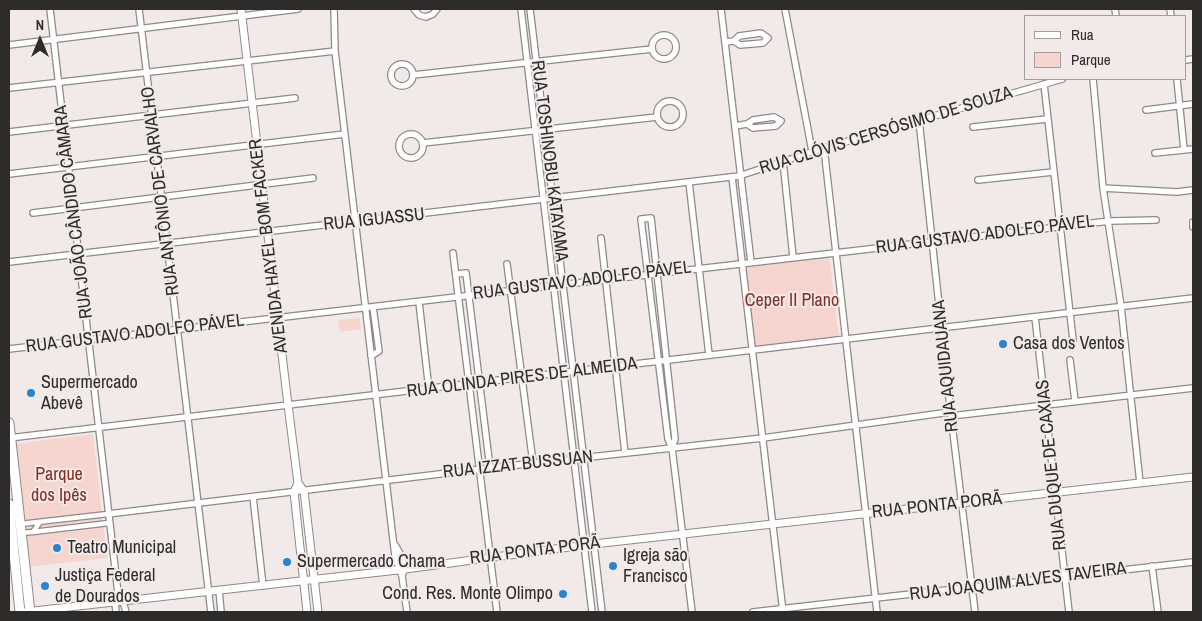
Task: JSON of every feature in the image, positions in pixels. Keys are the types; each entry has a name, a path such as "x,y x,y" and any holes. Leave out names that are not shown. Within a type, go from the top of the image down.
{"main road":[{"path":"9,423 20,612"},
{"path":"9,504 15,527 29,612"}],"street":[{"name":"RUA JOÃO CÂNDIDO CÂMARA","path":"50,9 118,593 115,602 116,612"},
{"name":"RUA ANTÔNIO DE CARVALHO","path":"139,9 211,612"},
{"path":"9,44 142,28 241,12 298,9"},
{"path":"334,9 335,51 386,481 394,543 401,555 407,612"},
{"path":"414,9 419,15 426,17 433,14 437,9"},
{"name":"RUA TOSHINOBU KATAYAMA","path":"521,9 592,612"},
{"name":"RUA TOSHINOBU KATAYAMA","path":"530,9 602,612"},
{"path":"721,9 739,176 751,262"},
{"path":"785,9 812,152"},
{"name":"AVENIDA HAYEL BOM FACKER","path":"241,12 298,483 304,491"},
{"path":"726,42 734,41 739,36 761,33 768,38 763,43 740,45 734,41"},
{"path":"662,36 670,37 675,46 673,54 663,59 656,56 652,49 656,39 662,36"},
{"path":"413,75 652,49"},
{"path":"9,88 335,51"},
{"path":"401,64 411,68 413,75 408,85 400,87 393,83 390,76 394,66 401,64"},
{"name":"RUA CLÓVIS CERSÓSIMO DE SOUZA","path":"739,176 824,148 1058,80"},
{"path":"1093,80 1104,188 1121,306 1140,483"},
{"path":"1177,80 1184,150"},
{"path":"1044,84 1052,172 1073,340"},
{"path":"9,132 295,98"},
{"path":"666,102 678,104 682,111 681,120 675,126 666,126 657,117 658,109 666,102"},
{"path":"1146,110 1193,104"},
{"path":"423,143 657,117"},
{"path":"735,126 747,124 752,120 774,117 781,121 776,126 753,128 747,124"},
{"path":"973,127 1047,119"},
{"name":"RUA AQUIDAUANA","path":"919,120 975,612"},
{"path":"9,174 345,134"},
{"path":"407,134 415,134 423,143 420,154 413,157 403,154 400,147 401,139 407,134"},
{"path":"824,148 877,612"},
{"path":"1155,153 1193,149"},
{"path":"783,161 793,257"},
{"path":"978,180 1052,172"},
{"name":"RUA IGUASSU","path":"9,262 739,176"},
{"path":"732,177 782,611"},
{"path":"33,213 314,178"},
{"path":"689,182 709,355"},
{"path":"1104,188 1177,192 1193,190"},
{"path":"672,448 675,439 651,218 641,219 668,439 672,448 692,612"},
{"name":"RUA GUSTAVO ADOLFO PÁVEL","path":"9,349 419,302 606,278 1110,221 1156,220"},
{"path":"1193,222 1193,227"},
{"path":"601,238 625,453"},
{"path":"549,243 559,242"},
{"path":"453,253 471,385 497,612"},
{"path":"507,264 523,378 532,463"},
{"path":"456,274 466,273 490,468"},
{"name":"RUA OLINDA PIRES DE ALMEIDA","path":"10,438 429,390 565,372 1193,298"},
{"path":"419,302 429,390"},
{"path":"371,356 379,351 373,307"},
{"name":"RUA DUQUE DE CAXIAS","path":"1035,317 1069,612"},
{"path":"1070,360 1075,401"},
{"name":"RUA IZZAT BUSSUAN","path":"15,527 40,522 481,469 763,438 951,414 1193,388"},
{"name":"RUA PONTA PORÃ","path":"29,612 208,591 402,572 491,556 1193,477"},
{"path":"298,483 294,492 307,612"},
{"path":"304,491 318,612"},
{"path":"253,497 263,586"},
{"path":"85,517 94,524"},
{"path":"33,532 40,522"},
{"path":"15,527 33,532 109,523"},
{"name":"RUA JOAQUIM ALVES TAVEIRA","path":"753,612 782,611 1193,562"},
{"path":"1152,566 1158,612"},
{"path":"218,590 221,612"},
{"name":"RUA JOÃO CÂNDIDO CÂMARA","path":"118,593 124,601"},
{"path":"124,601 126,612"}],"green space":[{"name":"Ceper II Plano","path":"829,255 839,338 755,347 746,265"},
{"path":"360,318 361,329 340,332 338,320"},
{"name":"Parque dos Ipês","path":"93,434 107,558 28,567 14,444"}],"place":[{"name":"Casa dos Ventos","path":"1003,344"},
{"name":"Supermercado Abevê","path":"31,393"},
{"name":"Teatro Municipal","path":"57,548"},
{"name":"Supermercado Chama","path":"287,562"},
{"name":"Igreja são Francisco","path":"613,566"},
{"name":"Justiça Federal de Dourados","path":"45,586"},
{"name":"Cond. Res. Monte Olimpo","path":"563,594"}]}
